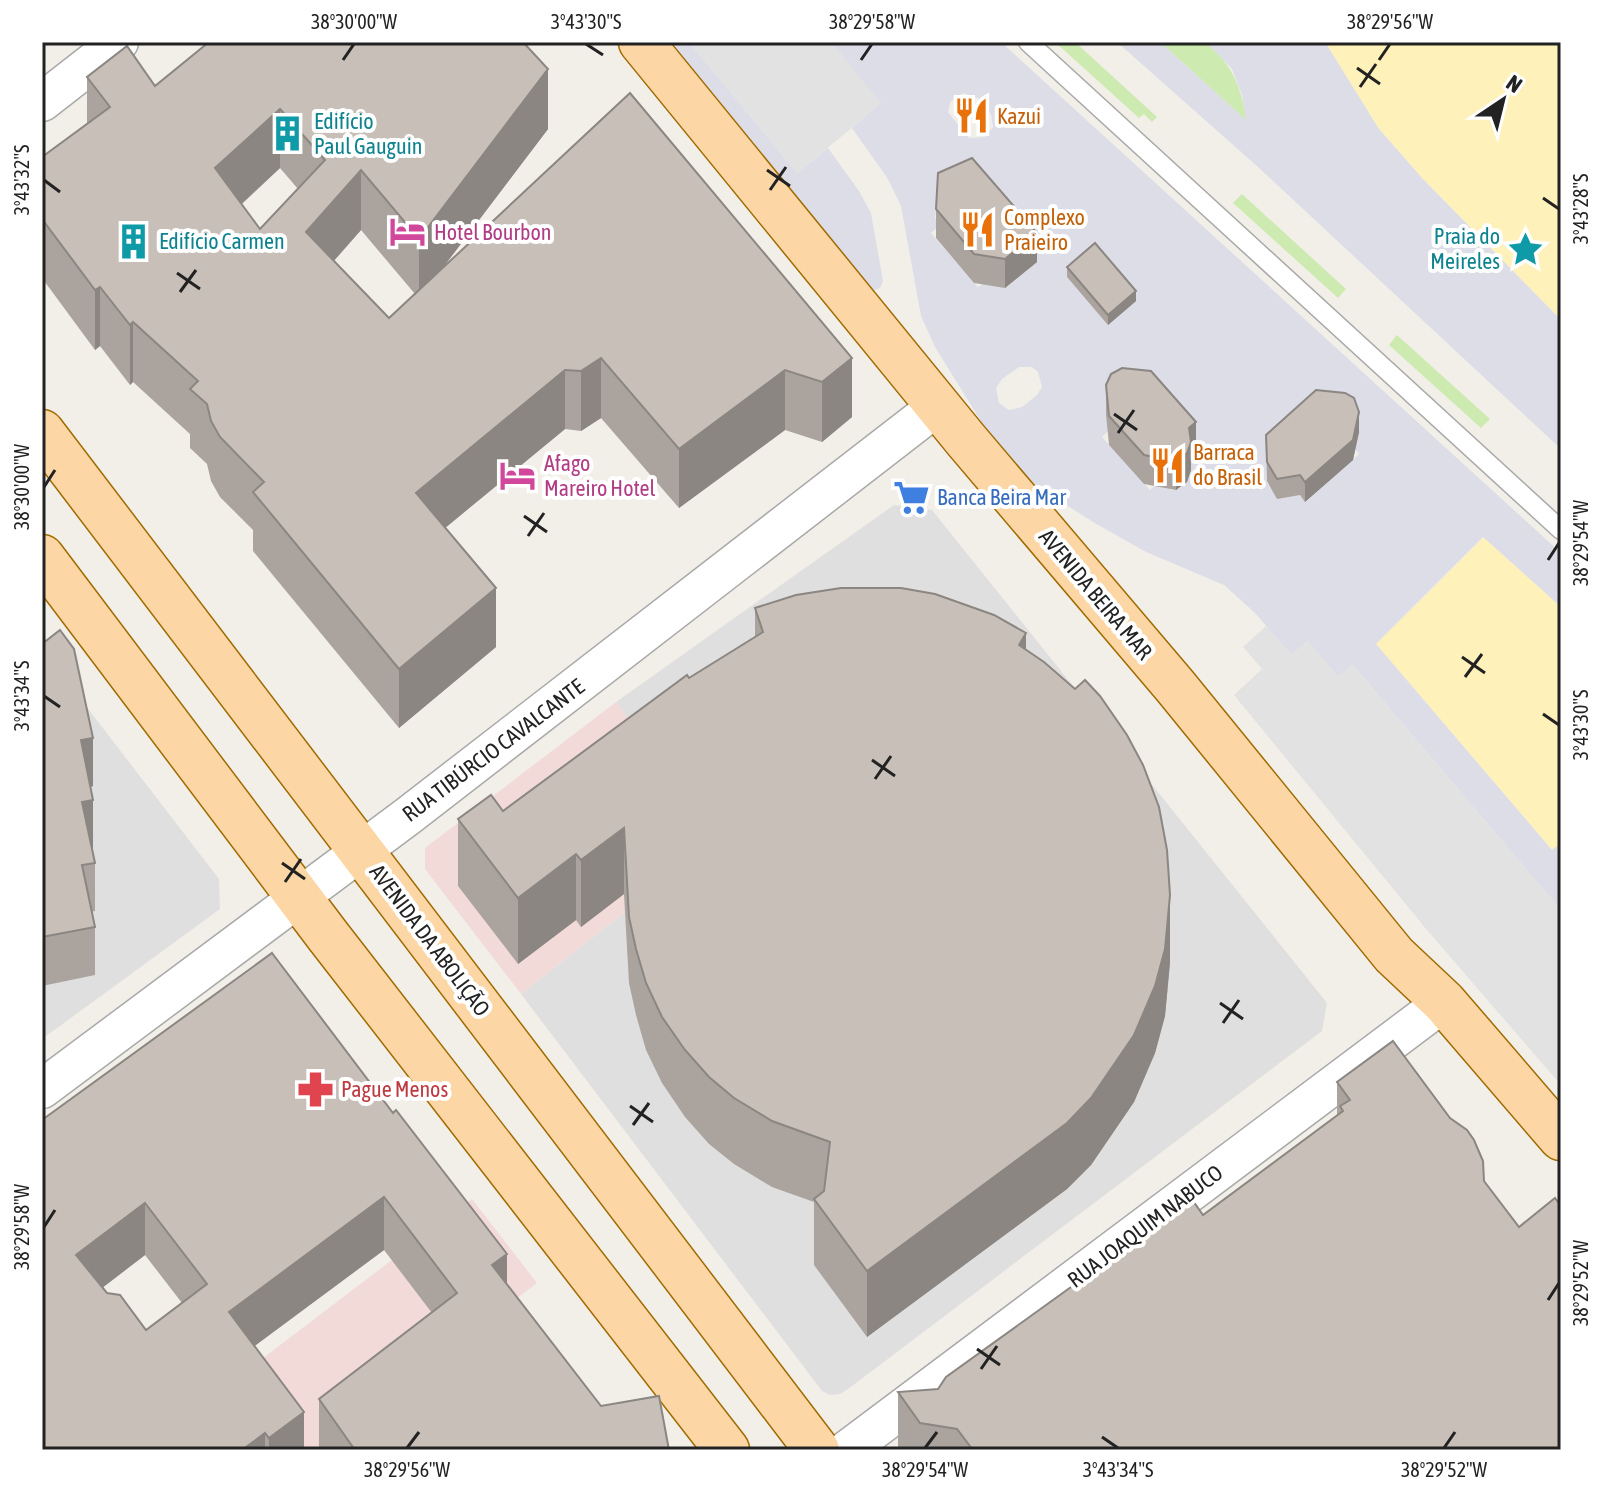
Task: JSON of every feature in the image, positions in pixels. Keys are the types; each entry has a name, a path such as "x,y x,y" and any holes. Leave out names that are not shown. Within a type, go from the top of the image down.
{"main road":[{"name":"AVENIDA BEIRA MAR","path":"641,42 1394,955 1444,1002 1561,1138"},
{"name":"AVENIDA DA ABOLIÇÃO","path":"42,432 817,1450"},
{"path":"42,557 299,897 727,1450"}],"street":[{"path":"42,102 119,42"},
{"name":"RUA TIBÚRCIO CAVALCANTE","path":"42,1089 361,850 939,405"},
{"name":"RUA JOAQUIM NABUCO","path":"847,1450 1444,1002"}],"lane":[{"path":"1028,42 1561,530"}],"shaded area":[{"path":"667,42 689,42 797,173 828,148 871,213 883,281 880,288 872,291"},
{"path":"689,42 831,42 882,103 797,173"},
{"path":"831,42 1001,42 1561,553 1561,607 1483,537 1376,644 1552,850 1561,843 1561,910 1352,664 1338,676 1308,641 1291,655 1255,613 1224,585 1146,552 1093,522 1035,485 1014,465 984,426 935,347 921,316 901,206 888,179 852,128 881,103","holes":["963,93 978,98 991,114 993,127 985,137 969,138 948,112 951,101","937,205 1019,274 1017,279 1007,287 987,281 978,287 931,233 940,225 935,218","1019,367 1032,367 1038,372 1042,387 1022,407 1009,410 999,403 996,388 1002,379","1319,408 1359,454 1306,502 1298,493 1278,497 1267,482 1273,465 1265,456","1111,428 1196,450 1187,458 1191,471 1187,482 1179,489 1172,490 1158,483 1150,490 1102,437"]},
{"path":"1117,42 1160,42 1246,120 1242,95 1232,69 1206,42 1325,42 1379,129 1422,178 1561,320 1561,449 1258,167"},
{"path":"894,505 932,510 1327,1003 1322,1031 848,1389 830,1395 822,1391 521,994 717,839 616,702"},
{"path":"1266,626 1291,655 1308,641 1352,664 1561,910 1561,1085 1427,930 1234,695 1262,669 1243,647"},
{"path":"42,649 219,879 220,909 42,1039"},
{"path":"616,702 717,839 521,994 425,869 425,848"},
{"path":"472,1199 537,1283 320,1450 240,1450 204,1403"}],"green space":[{"path":"1055,42 1075,42 1157,117 1152,122 1144,114 1139,118"},
{"path":"1160,42 1206,42 1234,77 1247,121"},
{"path":"1242,194 1346,289 1338,298 1233,203"},
{"path":"1397,335 1490,419 1481,428 1389,345"}],"sand":[{"name":"Praia do Meireles","path":"1325,42 1561,42 1561,320 1422,178 1379,129"},
{"path":"1484,537 1561,607 1561,843 1552,850 1376,644"}],"building":[{"path":"209,42 523,42 548,69 419,239 361,170 306,232 389,318 630,93 852,358 822,382 785,370 679,449 601,358 581,371 565,370 416,493 496,588 399,669 253,492 264,482 220,437 211,421 207,404 190,389 198,381 133,322 130,325 100,287 95,290 42,219 42,157 110,107 87,77 127,46 155,86","holes":["280,109 325,160 260,229 215,168"]},
{"path":"972,158 1037,233 1005,259 974,254 936,209 938,173"},
{"path":"1095,243 1136,291 1108,315 1067,267"},
{"path":"1122,368 1151,371 1196,422 1189,428 1191,442 1187,453 1176,461 1144,455 1109,416 1106,385 1111,374"},
{"path":"1316,390 1345,393 1354,398 1359,412 1353,440 1305,482 1300,475 1277,479 1267,462 1266,435"},
{"path":"841,588 901,588 935,594 994,615 1026,633 1019,645 1075,689 1085,680 1127,735 1143,765 1159,807 1167,850 1170,895 1165,949 1155,986 1134,1035 1091,1098 1067,1123 867,1271 814,1199 824,1191 830,1142 772,1121 734,1098 709,1077 685,1050 662,1017 646,983 629,917 624,828 581,860 576,854 518,898 458,819 491,795 503,811 687,675 689,678 763,632 755,608 796,595"},
{"path":"60,630 74,649 93,738 81,740 93,800 82,802 95,863 82,865 95,927 42,937 42,644"},
{"path":"272,953 393,1113 396,1110 507,1254 492,1265 601,1406 659,1396 669,1450 355,1450 319,1399 457,1293 384,1197 229,1312 304,1412 269,1438 265,1433 242,1450 42,1450 42,1120","holes":["145,1203 207,1284 146,1330 120,1295 107,1293 76,1255"]},
{"path":"1393,1041 1450,1118 1467,1130 1474,1140 1483,1161 1484,1181 1519,1227 1555,1198 1561,1206 1561,1450 973,1450 957,1429 920,1423 898,1392 938,1389 946,1377 1129,1248 1191,1198 1203,1215 1343,1111 1340,1106 1350,1100 1337,1082"}],"place":[{"name":"Kazui","path":"971,116"},
{"name":"Edifício Paul Gauguin","path":"288,134"},
{"name":"Complexo Praieiro","path":"978,230"},
{"name":"Hotel Bourbon","path":"408,232"},
{"name":"Edifício Carmen","path":"133,241"},
{"name":"Praia do Meireles","path":"1526,249"},
{"name":"Barraca do Brasil","path":"1167,465"},
{"name":"Afago Mareiro Hotel","path":"518,476"},
{"name":"Banca Beira Mar","path":"911,497"},
{"name":"Pague Menos","path":"315,1089"}]}
